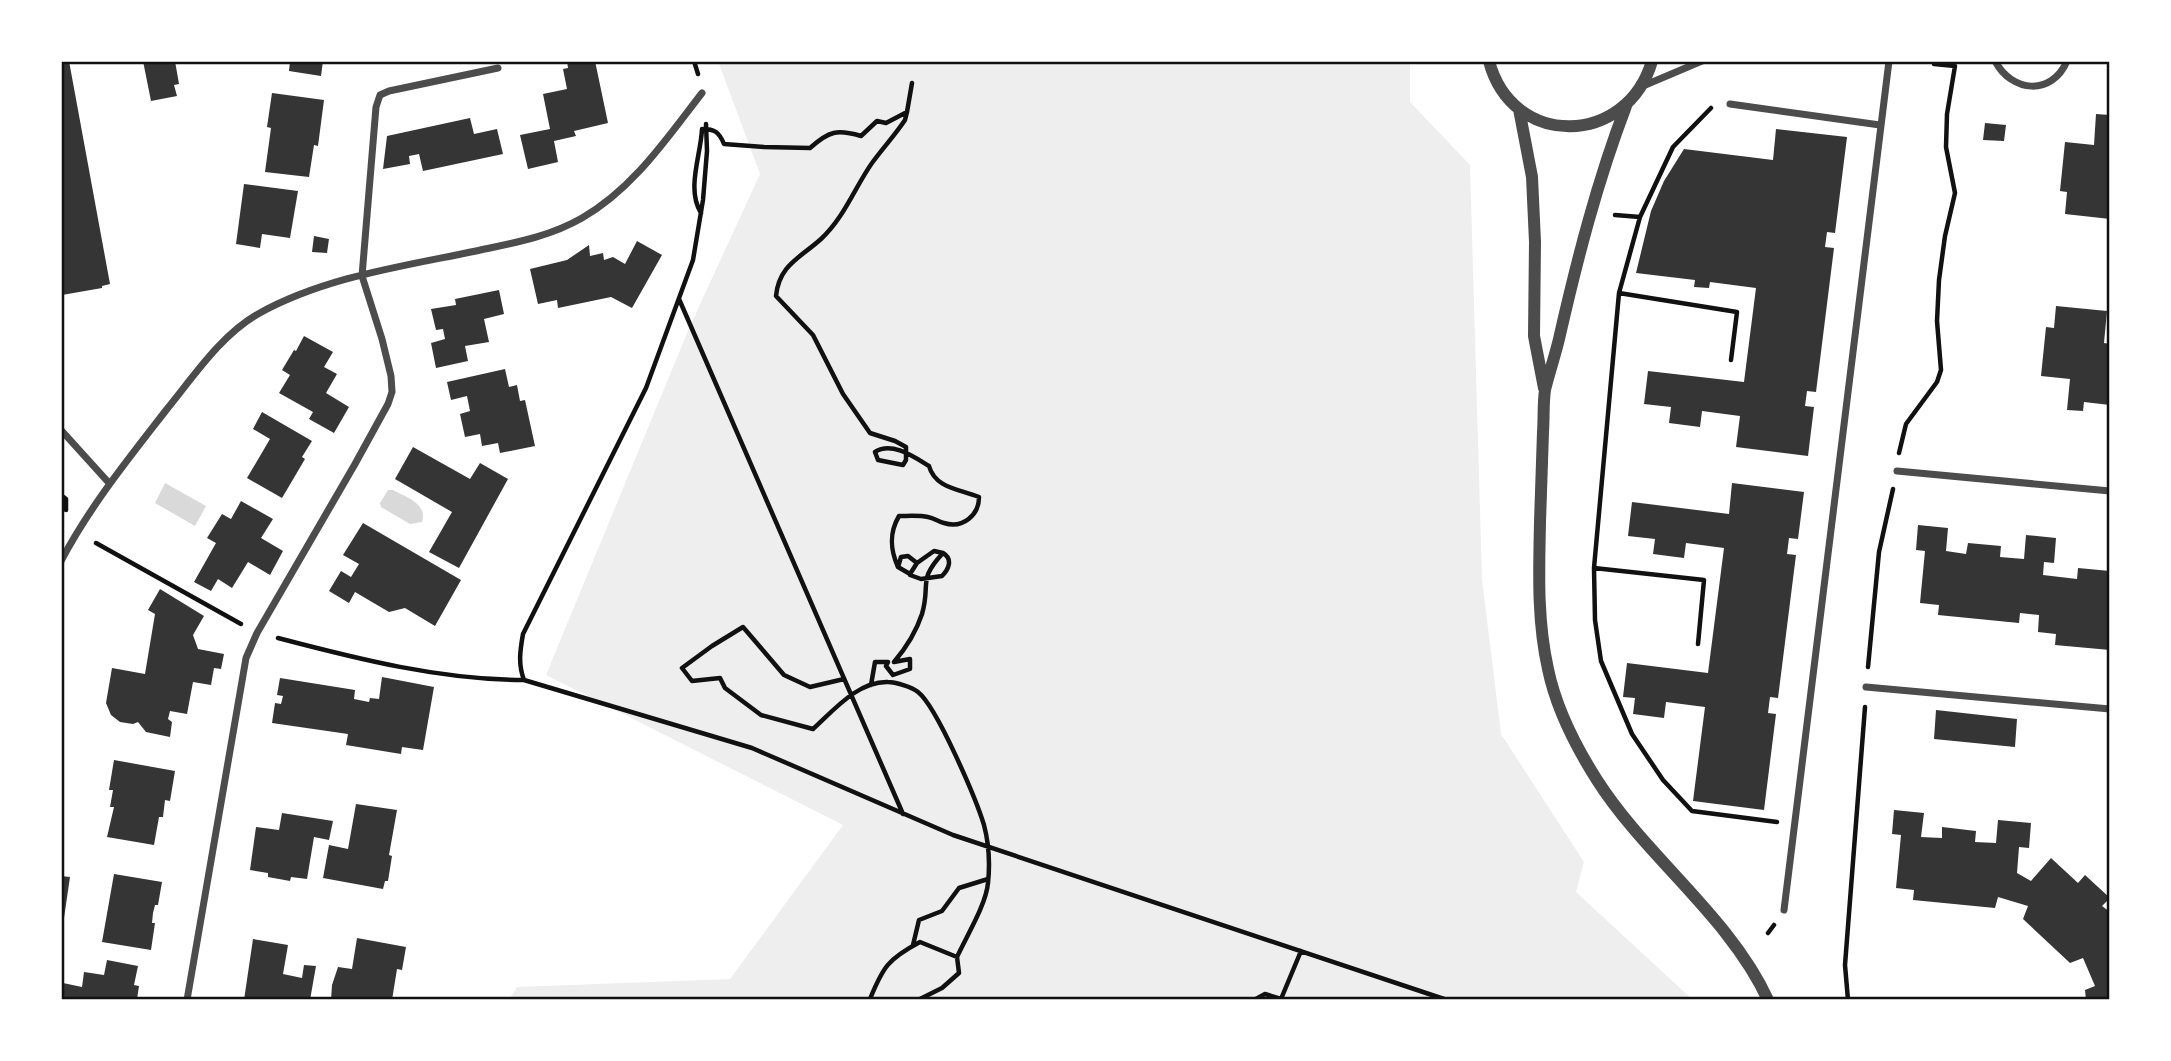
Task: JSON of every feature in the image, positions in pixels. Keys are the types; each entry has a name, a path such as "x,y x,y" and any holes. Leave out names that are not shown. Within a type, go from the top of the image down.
{"street":[{"path":"1489,61 1503,93 1519,109 1544,123 1573,127 1601,121 1626,106 1643,86 1652,61"},
{"path":"1643,86 1702,61"},
{"path":"1784,910 1889,61"},
{"path":"1995,61 2001,72 2013,82 2028,87 2043,85 2057,77 2067,61"},
{"path":"187,1000 246,658 257,633 355,464 392,392 382,339 362,276 376,107 380,95 498,68"},
{"path":"61,561 76,532 109,483 229,336 256,315 327,285 533,239 557,231 583,218 612,198 657,151 702,93"},
{"path":"1730,104 1880,125"},
{"path":"1626,106 1596,192 1545,392 1538,576 1540,627 1548,671 1561,710 1596,779 1619,812 1723,931 1768,1000"},
{"path":"1519,109 1532,177 1535,242 1534,336 1545,392"},
{"path":"61,430 109,483"},
{"path":"1897,471 2110,491"},
{"path":"1866,687 2110,709"}],"path":[{"path":"524,680 520,667 523,634 646,388 693,260 707,151 706,112 694,61"},
{"path":"1848,1000 1845,965 1879,552 1906,424 1937,382 1941,370 1937,321 1945,236 1955,193 1946,147 1947,114 1955,66 1934,64 1935,61"},
{"path":"910,575 921,579 943,576 948,570 949,562 946,555 934,551 917,563 910,574 898,567 894,558 891,533 899,516 927,516 947,524 958,524 973,517 979,506 979,497 939,484 931,474 929,466 905,454 895,449 882,448 875,452 878,460 903,465 906,460 905,454 906,447 870,433 843,394 813,335 776,296 778,282 786,267 824,237 872,163 905,120 912,83"},
{"path":"1712,107 1673,147 1640,218 1619,293 1594,568 1595,620 1601,661 1632,734 1663,780 1692,811 1795,824"},
{"path":"701,213 695,204 697,156 702,129 720,133 724,144 810,148 835,131 861,136 877,121 886,122 906,112"},
{"path":"1612,215 1640,218"},
{"path":"1619,293 1737,312 1731,360"},
{"path":"679,299 904,814"},
{"path":"61,495 66,499 66,515 76,532 257,633 347,656 460,677 524,680 752,748 988,848 1447,1000"},
{"path":"871,685 875,662 888,662 886,666 893,675 910,669 910,659 894,662 906,648 918,623 924,603 925,578 930,567 943,553"},
{"path":"898,567 901,557 908,556 917,563"},
{"path":"1594,568 1704,580 1698,644"},
{"path":"844,679 810,687 784,675 743,627 682,668 692,681 720,678 725,688 761,715 813,729 852,696 871,685 889,682 917,691 931,708 984,824 988,848 988,887 957,957 959,972 942,988 918,1000"},
{"path":"912,946 919,920 942,911 960,888 988,879"},
{"path":"870,999 881,971 902,951 920,942 957,957"},
{"path":"1254,1000 1265,994 1281,999 1301,951"}],"shaded area":[{"path":"718,61 1410,61 1410,102 1470,165 1482,579 1501,734 1584,862 1576,892 1693,1000 509,1000 517,987 730,979 843,825 546,675 690,326 760,174"},
{"path":"165,483 206,506 195,526 155,503"},
{"path":"388,490 415,502 422,510 422,522 410,524 381,507 380,503"}],"building":[{"path":"61,61 69,61 110,284 102,288 62,295"},
{"path":"143,61 175,61 179,84 174,85 177,96 151,101"},
{"path":"290,61 323,61 321,76 289,71"},
{"path":"567,61 595,61 608,123 574,131 576,136 554,141 558,162 528,169 520,135 550,129 543,94 567,89 563,69 568,68"},
{"path":"272,93 324,100 318,146 314,145 309,177 265,172"},
{"path":"2096,114 2110,115 2110,219 2065,214 2067,192 2060,191 2065,142 2094,145"},
{"path":"470,118 474,134 497,129 503,154 423,171 419,154 409,156 410,164 383,169 387,136"},
{"path":"1985,123 2006,125 2004,141 1983,140"},
{"path":"1776,129 1847,137 1835,233 1827,232 1825,247 1834,248 1816,392 1807,391 1805,406 1814,407 1808,456 1736,447 1740,416 1702,411 1700,427 1669,423 1671,407 1644,404 1648,371 1744,382 1756,288 1710,282 1709,288 1694,287 1695,280 1636,273 1651,211 1664,181 1684,149 1773,160"},
{"path":"244,184 298,191 290,238 262,234 260,248 236,244"},
{"path":"314,236 329,239 327,253 312,252"},
{"path":"637,241 662,255 632,308 611,297 558,308 557,300 538,304 530,269 567,260 589,245 590,256 603,253 604,260 613,257 625,264"},
{"path":"499,290 504,314 484,319 489,342 465,346 468,361 436,368 431,343 445,339 443,329 436,330 431,309 456,305 455,299"},
{"path":"2056,306 2107,311 2104,343 2110,344 2110,405 2084,402 2083,411 2067,410 2070,379 2041,376 2046,327 2054,328"},
{"path":"304,336 333,352 324,367 337,374 326,393 349,407 334,433 309,419 313,412 279,393 290,375 282,370"},
{"path":"505,369 509,387 517,385 520,401 525,400 535,446 500,453 498,443 482,446 480,434 465,437 460,414 470,411 467,396 451,400 447,382"},
{"path":"262,412 312,441 302,457 305,459 282,498 247,478 270,439 253,429"},
{"path":"413,447 470,479 480,463 508,479 459,568 429,552 452,512 395,479"},
{"path":"1732,483 1804,492 1798,539 1789,538 1787,554 1796,555 1778,698 1770,697 1768,713 1776,714 1764,810 1693,801 1705,707 1666,702 1664,718 1633,714 1635,698 1623,697 1627,663 1708,673 1724,548 1686,543 1684,558 1653,554 1655,539 1628,536 1632,502 1729,514"},
{"path":"241,501 273,519 261,538 283,551 270,575 248,562 232,588 218,579 211,591 194,582 216,543 207,538 222,514 231,519"},
{"path":"363,523 461,580 435,626 405,608 389,612 355,592 349,603 329,591 341,571 351,577 359,564 343,555"},
{"path":"1918,525 1948,528 1946,551 1966,554 1968,543 2001,546 2000,557 2024,559 2026,535 2056,538 2054,563 2044,562 2043,575 2077,579 2078,568 2110,571 2110,650 2055,645 2056,634 2038,632 2039,615 2020,613 2019,623 1938,615 1939,605 1920,603 1925,551 1916,550"},
{"path":"160,589 204,616 193,635 198,649 224,654 221,669 214,668 211,685 193,682 187,714 170,711 170,737 146,732 138,722 120,722 111,715 106,703 112,668 145,674 155,614 148,610"},
{"path":"382,677 434,687 423,750 402,747 401,754 346,745 348,734 272,723 275,703 281,704 283,696 277,695 280,678 355,690 354,699 369,702 370,698 379,699"},
{"path":"1936,710 2017,719 2015,747 1934,739"},
{"path":"114,760 175,771 170,801 165,800 154,845 107,837 114,807 110,807 113,790 109,790"},
{"path":"356,804 397,810 389,855 392,856 388,881 385,881 383,889 323,878 329,845 348,849"},
{"path":"1894,810 1924,813 1921,837 1942,838 1942,827 1976,831 1975,842 1996,843 1998,820 2031,823 2029,848 2019,847 2017,873 2031,881 2051,858 2078,883 2085,875 2110,898 2102,906 2110,912 2110,1000 2086,1000 2085,990 2095,986 2083,958 2070,963 2023,919 2028,906 1998,897 1995,908 1913,900 1914,890 1896,888 1901,835 1892,834"},
{"path":"282,813 333,821 329,840 314,837 307,879 291,877 290,881 250,870 256,827 279,830"},
{"path":"114,874 162,882 158,905 155,905 153,913 152,923 155,923 151,950 102,942"},
{"path":"61,876 70,877 64,918 61,918"},
{"path":"357,938 406,947 402,970 397,969 392,1000 331,1000 332,985 338,967 352,969"},
{"path":"253,939 288,945 283,974 302,978 304,965 316,966 310,1000 244,1000"},
{"path":"107,960 138,966 134,985 139,986 137,999 61,1000 63,983 82,987 84,972 104,975"}]}
